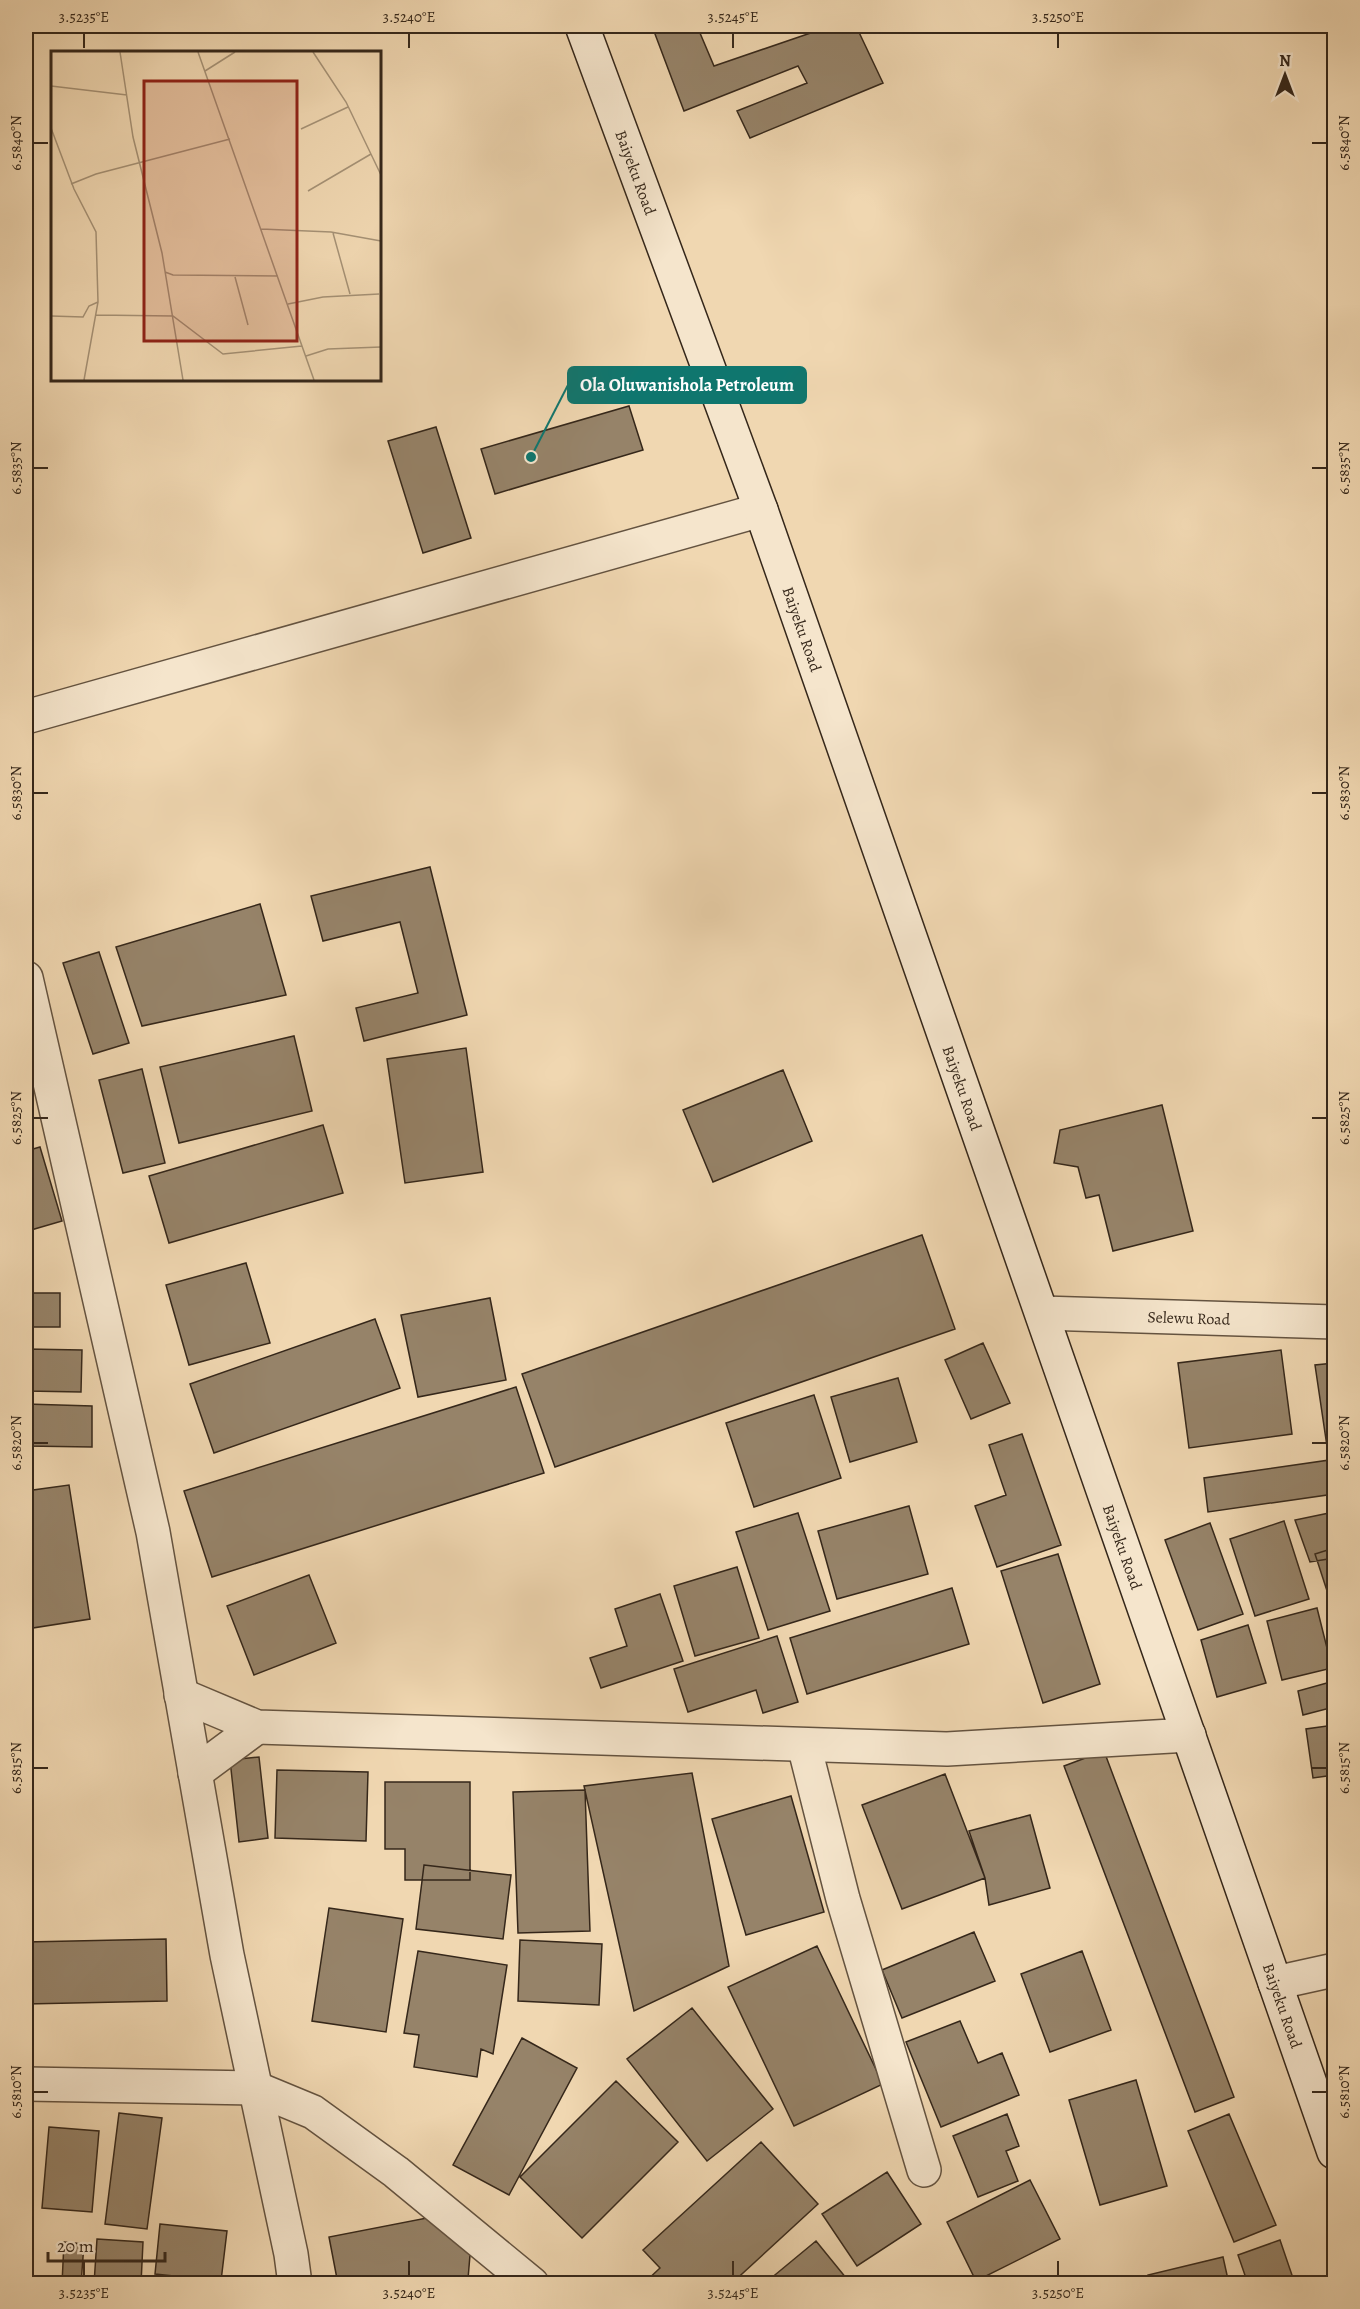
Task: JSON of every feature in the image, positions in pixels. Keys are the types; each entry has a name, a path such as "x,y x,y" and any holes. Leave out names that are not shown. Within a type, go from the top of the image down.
{"street":[{"name":"Baiyeku Road","path":"582,26 761,510 1335,2152"},
{"path":"26,717 761,510"},
{"path":"26,978 153,1532 227,1955 291,2253 295,2283"},
{"name":"Selewu Road","path":"1042,1313 1335,1322"},
{"path":"181,1695 257,1727 946,1749 1190,1735"},
{"path":"195,1773 257,1727"},
{"path":"804,1745 843,1899 924,2170"},
{"path":"1275,1983 1335,1970"},
{"path":"26,2084 255,2088 313,2112 396,2172 532,2283"}],"building":[{"path":"652,26 697,26 714,66 831,26 856,26 883,83 750,138 737,111 807,83 798,66 684,111"},
{"path":"629,406 643,450 495,494 481,449"},
{"path":"436,427 471,538 423,553 388,441"},
{"path":"430,867 467,1015 364,1041 356,1008 418,993 400,922 323,941 311,896"},
{"path":"260,904 286,995 142,1026 116,947"},
{"path":"99,952 129,1043 93,1054 63,963"},
{"path":"294,1036 312,1111 179,1143 160,1067"},
{"path":"466,1048 483,1172 405,1183 387,1059"},
{"path":"142,1069 165,1163 123,1173 99,1080"},
{"path":"783,1070 812,1141 713,1182 683,1110"},
{"path":"1162,1105 1193,1231 1113,1251 1099,1195 1086,1198 1078,1167 1054,1163 1060,1130"},
{"path":"323,1125 343,1193 169,1243 149,1176"},
{"path":"40,1147 62,1221 31,1230 26,1211 26,1151"},
{"path":"922,1235 955,1329 555,1467 522,1374"},
{"path":"246,1263 270,1343 189,1365 166,1285"},
{"path":"26,1293 60,1293 60,1327 26,1327"},
{"path":"490,1298 506,1380 418,1397 401,1315"},
{"path":"375,1319 400,1388 214,1453 190,1384"},
{"path":"983,1343 1010,1403 971,1419 945,1360"},
{"path":"26,1349 82,1350 81,1392 26,1391"},
{"path":"1281,1350 1292,1434 1189,1448 1178,1363"},
{"path":"1334,1363 1334,1494 1208,1512 1204,1478 1329,1460 1315,1365"},
{"path":"898,1378 917,1442 850,1462 831,1397"},
{"path":"516,1387 544,1473 212,1577 184,1491"},
{"path":"814,1395 841,1478 754,1507 726,1423"},
{"path":"26,1404 92,1406 92,1447 26,1446"},
{"path":"1022,1434 1061,1545 997,1567 975,1506 1006,1495 989,1445"},
{"path":"69,1485 90,1619 26,1629 26,1491"},
{"path":"909,1506 928,1574 837,1599 818,1531"},
{"path":"1334,1512 1334,1558 1310,1562 1295,1520"},
{"path":"798,1513 830,1611 768,1630 736,1532"},
{"path":"1284,1521 1309,1599 1255,1616 1230,1539"},
{"path":"1210,1523 1243,1614 1198,1630 1165,1540"},
{"path":"1334,1548 1334,1602 1331,1603 1315,1554"},
{"path":"1058,1554 1100,1684 1043,1703 1001,1571"},
{"path":"737,1567 759,1638 695,1656 674,1586"},
{"path":"309,1575 336,1643 254,1675 227,1606"},
{"path":"952,1588 969,1644 807,1694 790,1638"},
{"path":"660,1594 683,1661 601,1688 590,1658 627,1646 615,1609"},
{"path":"1317,1608 1332,1668 1282,1680 1267,1621"},
{"path":"1248,1625 1266,1683 1217,1697 1201,1640"},
{"path":"777,1636 798,1702 763,1713 756,1690 688,1712 674,1669"},
{"path":"1334,1681 1334,1707 1303,1715 1298,1691"},
{"path":"1334,1725 1334,1775 1313,1778 1306,1729"},
{"path":"1104,1751 1234,2097 1195,2112 1064,1766"},
{"path":"259,1757 268,1838 239,1842 230,1760"},
{"path":"277,1770 368,1772 366,1841 275,1838"},
{"path":"692,1773 729,1966 634,2011 584,1786"},
{"path":"945,1774 985,1878 902,1909 862,1805"},
{"path":"385,1782 470,1782 470,1880 405,1880 405,1849 385,1849"},
{"path":"585,1790 590,1931 518,1933 513,1792"},
{"path":"791,1796 824,1912 746,1935 712,1819"},
{"path":"1030,1815 1050,1888 989,1905 985,1878 969,1831"},
{"path":"424,1865 511,1875 503,1939 416,1929"},
{"path":"329,1908 403,1919 386,2032 312,2021"},
{"path":"974,1932 995,1981 902,2018 882,1970"},
{"path":"166,1939 167,2001 26,2004 26,1942"},
{"path":"520,1940 602,1944 599,2005 518,2001"},
{"path":"817,1946 883,2084 794,2126 728,1987"},
{"path":"418,1951 507,1965 493,2054 481,2049 477,2077 414,2067 419,2035 404,2033"},
{"path":"1082,1951 1111,2030 1050,2052 1021,1974"},
{"path":"692,2008 773,2109 707,2161 627,2059"},
{"path":"960,2021 978,2063 1002,2053 1019,2095 941,2127 906,2042"},
{"path":"522,2038 577,2068 509,2195 453,2165"},
{"path":"1136,2080 1167,2186 1100,2205 1069,2100"},
{"path":"616,2081 678,2142 582,2238 520,2177"},
{"path":"119,2113 162,2118 147,2229 105,2224"},
{"path":"1007,2114 1019,2146 1006,2151 1018,2181 978,2197 953,2136"},
{"path":"1229,2114 1276,2225 1234,2242 1188,2131"},
{"path":"49,2127 99,2131 92,2212 42,2208"},
{"path":"761,2142 818,2204 731,2284 643,2284 660,2268 643,2250"},
{"path":"887,2172 921,2224 857,2266 822,2214"},
{"path":"1030,2180 1060,2239 976,2281 947,2222"},
{"path":"437,2216 470,2255 468,2279 445,2284 338,2284 329,2237"},
{"path":"160,2224 227,2231 221,2281 155,2274"},
{"path":"97,2239 143,2242 141,2284 94,2284"},
{"path":"1280,2240 1295,2284 1248,2284 1238,2255"},
{"path":"816,2241 851,2284 764,2284"},
{"path":"64,2242 84,2244 81,2284 62,2284"},
{"path":"1223,2257 1229,2284 1150,2284 1148,2275"}],"place":[{"name":"Ola Oluwanishola Petroleum","path":"531,457"}]}
